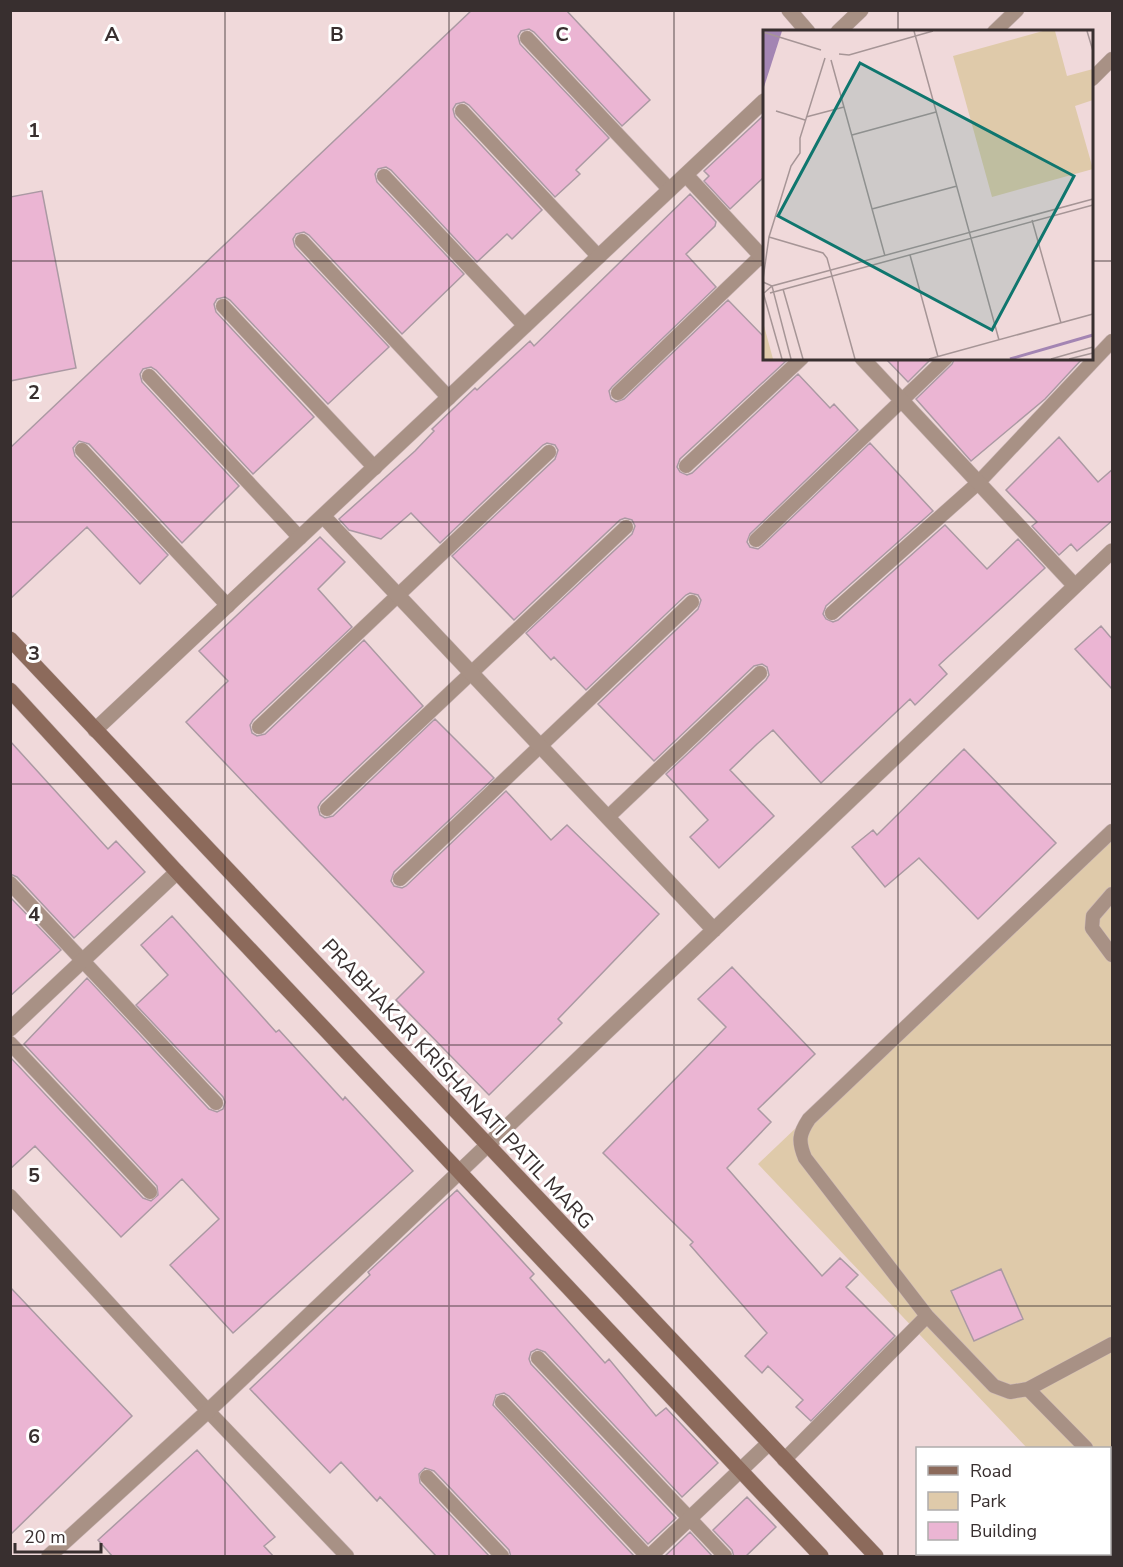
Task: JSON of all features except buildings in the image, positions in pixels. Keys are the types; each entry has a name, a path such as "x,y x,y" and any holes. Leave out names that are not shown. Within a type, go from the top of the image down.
{"street":[{"path":"789,10 806,30"},
{"path":"840,30 861,10"},
{"path":"95,730 763,103"},
{"path":"686,175 763,255"},
{"path":"864,360 1076,586"},
{"path":"323,516 714,930"},
{"path":"49,1557 208,1411 1113,551"},
{"name":"PRABHAKAR KRISHANATI PATIL MARG","path":"10,639 876,1557"},
{"path":"10,690 177,872 821,1557"},
{"path":"10,1029 177,872"},
{"path":"648,1557 690,1520 768,1444"}],"lane":[{"path":"996,30 1017,10"},
{"path":"527,38 670,190"},
{"path":"1093,78 1113,59"},
{"path":"462,111 599,257"},
{"path":"384,176 525,326"},
{"path":"302,241 449,398"},
{"path":"618,393 763,257"},
{"path":"223,306 375,468"},
{"path":"832,613 978,483 1113,341"},
{"path":"687,466 800,360"},
{"path":"756,540 944,360"},
{"path":"149,376 300,538"},
{"path":"82,450 228,606"},
{"path":"259,727 549,452"},
{"path":"327,809 626,527"},
{"path":"400,879 692,602"},
{"path":"608,817 760,673"},
{"path":"1113,831 809,1119 800,1132 799,1144 805,1158 927,1316 994,1386 1010,1392 1028,1389 1113,1344"},
{"path":"10,883 216,1103"},
{"path":"1113,894 1093,916 1092,928 1113,955"},
{"path":"10,1043 150,1192"},
{"path":"10,1196 208,1411 347,1557"},
{"path":"784,1460 927,1316"},
{"path":"538,1358 725,1557"},
{"path":"1028,1389 1084,1447"},
{"path":"502,1402 648,1557"},
{"path":"427,1478 502,1557"}],"green space":[{"path":"1112,827 1112,1539 1111,1447 1026,1447 758,1164"}]}
